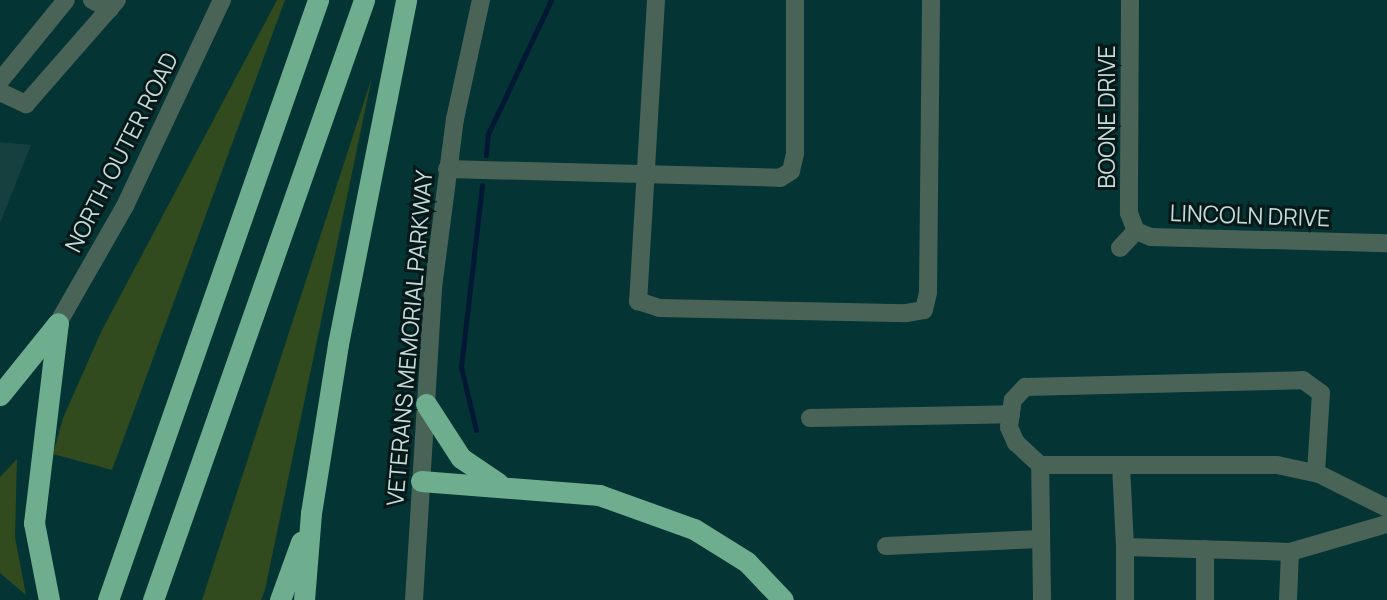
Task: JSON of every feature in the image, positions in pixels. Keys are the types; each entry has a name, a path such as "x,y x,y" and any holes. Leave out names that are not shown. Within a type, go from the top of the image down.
{"highway":[{"path":"108,600 318,0"},
{"path":"153,600 364,0"},
{"path":"304,600 311,513 405,0"},
{"path":"0,395 58,323"},
{"path":"49,600 34,523 58,323"},
{"path":"426,404 461,458 503,486"},
{"path":"421,481 599,495 694,529 747,562 783,600"},
{"path":"280,600 311,513"}],"street":[{"path":"0,81 66,0"},
{"path":"0,92 26,104 113,5 92,0"},
{"name":"NORTH OUTER ROAD","path":"58,323 125,206 222,0"},
{"name":"VETERANS MEMORIAL PARKWAY","path":"414,600 426,404 447,169 481,0"},
{"path":"656,0 641,177 638,301 659,308 924,310 931,0"},
{"path":"447,169 641,177 780,178 791,171 795,0"},
{"name":"BOONE DRIVE","path":"1130,0 1129,213 1136,231"},
{"path":"1120,248 1136,231"},
{"name":"LINCOLN DRIVE","path":"1136,231 1151,237 1387,243"},
{"path":"1316,473 1321,393 1303,380 1025,387 1013,400 1011,414 1016,443 1040,464 1277,466 1316,473 1387,508"},
{"path":"810,418 1011,414"},
{"path":"1040,464 1042,600"},
{"path":"1121,465 1125,600"},
{"path":"1125,547 1290,552 1387,524"},
{"path":"886,546 1041,539"},
{"path":"1205,550 1205,600"},
{"path":"1288,600 1290,552"}],"shaded area":[{"path":"0,142 31,145 0,223"}],"green space":[{"path":"277,0 285,0 112,470 53,454 63,418 101,332"},
{"path":"372,77 265,590 261,600 202,600"},
{"path":"17,459 15,537 26,595 0,573 0,477"}],"waterway":[{"path":"486,155 488,134 551,0"},
{"path":"476,430 461,367 482,185"}]}
